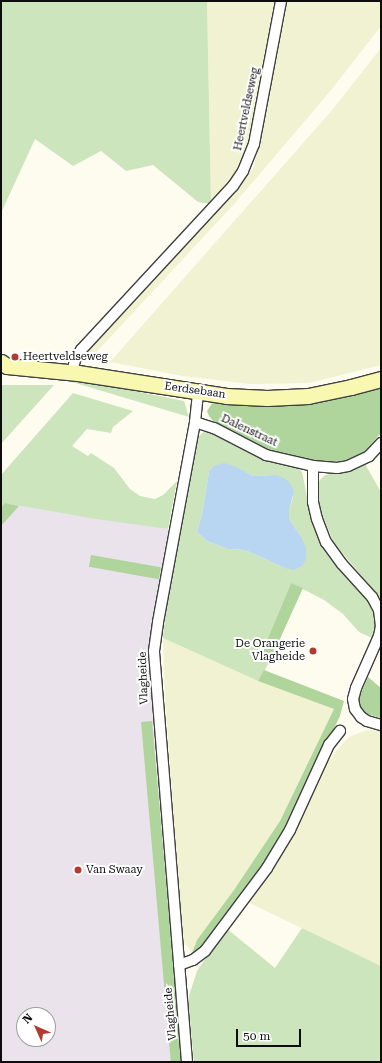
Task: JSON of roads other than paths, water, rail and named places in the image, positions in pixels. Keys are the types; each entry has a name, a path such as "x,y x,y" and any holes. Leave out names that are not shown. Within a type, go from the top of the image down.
{"main road":[{"name":"Eerdsebaan","path":"3,365 72,372 226,396 260,398 308,396 381,379"}],"street":[{"name":"Heertveldseweg","path":"72,372 75,360 81,350 233,186 243,171 254,144 281,1"},
{"name":"Vlagheide","path":"187,1062 154,651 195,422 198,392"},
{"name":"Dalenstraat","path":"195,422 214,428 266,455 313,466 337,468 348,466 369,456 381,443"},
{"path":"313,466 313,502 326,542 342,564 372,597 379,610 381,626 379,636 356,688 353,699 355,709 361,717 367,721 381,725"},
{"path":"179,965 194,960 205,951 267,868 290,830 329,745 340,731"}],"water":[{"path":"224,463 234,466 253,476 275,475 284,478 290,483 294,491 289,510 289,519 300,535 306,548 306,559 302,566 294,570 285,568 245,550 228,549 207,541 197,532 202,514 209,472 214,466"}],"place":[{"name":"Heertveldseweg","path":"15,357"},
{"name":"De Orangerie Vlagheide","path":"313,651"},
{"name":"Van Swaay","path":"78,870"}]}
